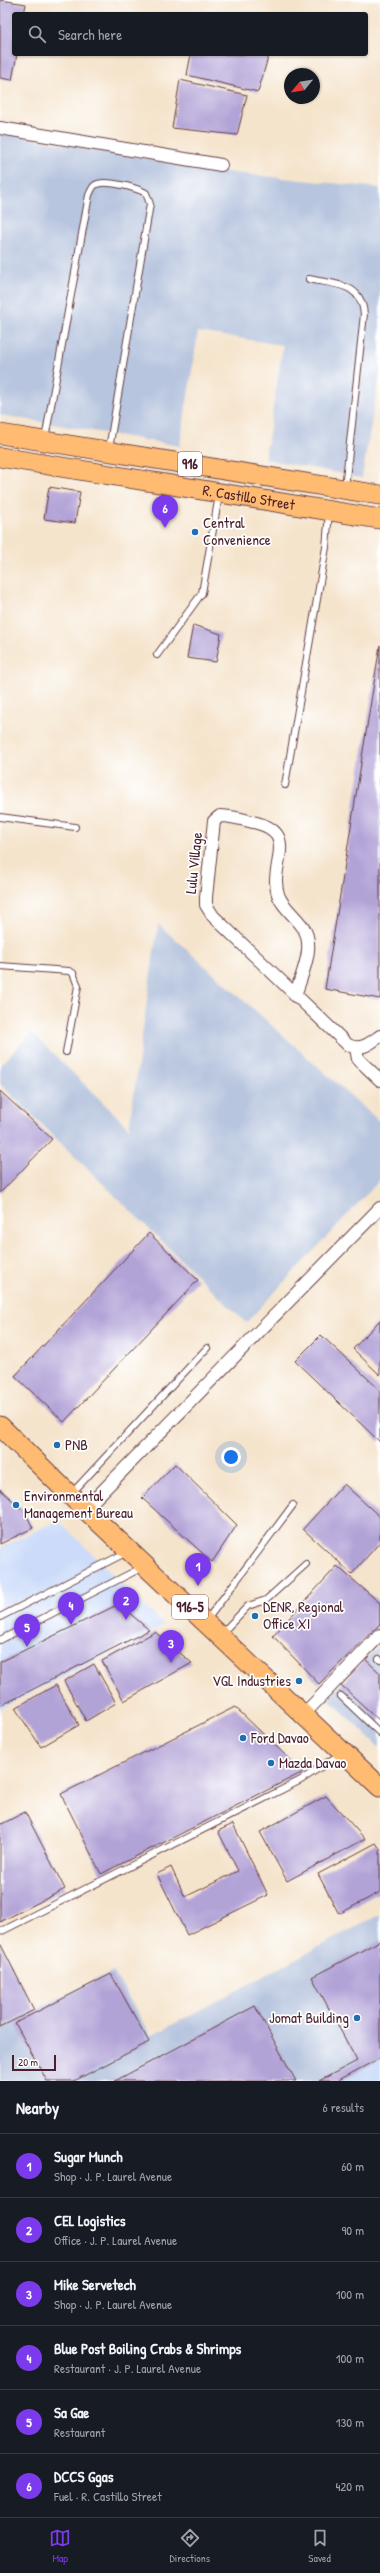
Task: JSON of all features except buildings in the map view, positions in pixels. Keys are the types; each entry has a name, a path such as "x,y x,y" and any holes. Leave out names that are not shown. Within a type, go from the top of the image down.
{"main road":[{"name":"R. Castillo Street","path":"0,434 380,494"},
{"name":"R. Castillo Street","path":"0,457 380,518"},
{"path":"188,487 190,464"},
{"name":"916-5","path":"0,1426 70,1495 380,1787"}],"street":[{"path":"0,128 221,165"},
{"name":"Lulu Village","path":"295,996 308,950 309,939 303,927 279,897 280,840 277,831 270,825 220,816 214,821 206,905 213,916 295,996 340,1038 356,1048"},
{"path":"380,1036 365,1046 356,1048 358,1059 380,1080"},
{"path":"85,1509 380,1208"},
{"path":"304,1714 380,1635"}],"lane":[{"path":"44,441 89,195 94,186 102,183 138,188 146,193 150,204 109,451"},
{"path":"309,280 352,289 359,294 363,303 364,314 345,488"},
{"path":"157,655 202,593 220,492"},
{"path":"285,785 326,546 329,511"},
{"path":"0,817 75,827"},
{"path":"0,966 73,973 78,986 66,1052"},
{"path":"70,1495 207,1348"},
{"path":"205,1622 293,1505"},
{"path":"0,1617 130,1550"},
{"path":"220,1635 248,1606 266,1600 306,1564"},
{"path":"0,1640 146,1566"},
{"path":"341,1696 380,1733"},
{"path":"0,1932 301,1780 343,1752"}],"shaded area":[{"path":"0,133 233,173 380,188 380,372 362,478 265,459 283,345 198,332 180,446 0,415"},
{"path":"158,924 380,1122 380,1180 246,1323 0,1084 0,1065 32,1033 129,1128"},
{"path":"58,1520 164,1625 0,1709 0,1548"},
{"path":"380,1644 380,1748 328,1698"},
{"path":"380,1914 380,2060 341,2081 0,2081 0,2028 113,1971 151,2036"},
{"path":"380,2060 380,2081 341,2081"}],"place":[{"name":"DCCS Ggas","path":"165,528"},
{"name":"Central Convenience","path":"195,532"},
{"name":"PNB","path":"57,1445"},
{"name":"Environmental Management Bureau","path":"16,1505"},
{"name":"Sugar Munch","path":"198,1586"},
{"name":"DENR, Regional Office XI","path":"255,1616"},
{"name":"CEL Logistics","path":"126,1620"},
{"name":"Blue Post Boiling Crabs & Shrimps","path":"71,1625"},
{"name":"Sa Gae","path":"27,1647"},
{"name":"Mike Servetech","path":"171,1663"},
{"name":"VGL Industries","path":"299,1681"},
{"name":"Ford Davao","path":"243,1738"},
{"name":"Mazda Davao","path":"271,1763"},
{"name":"Jomat Building","path":"357,2018"}]}
